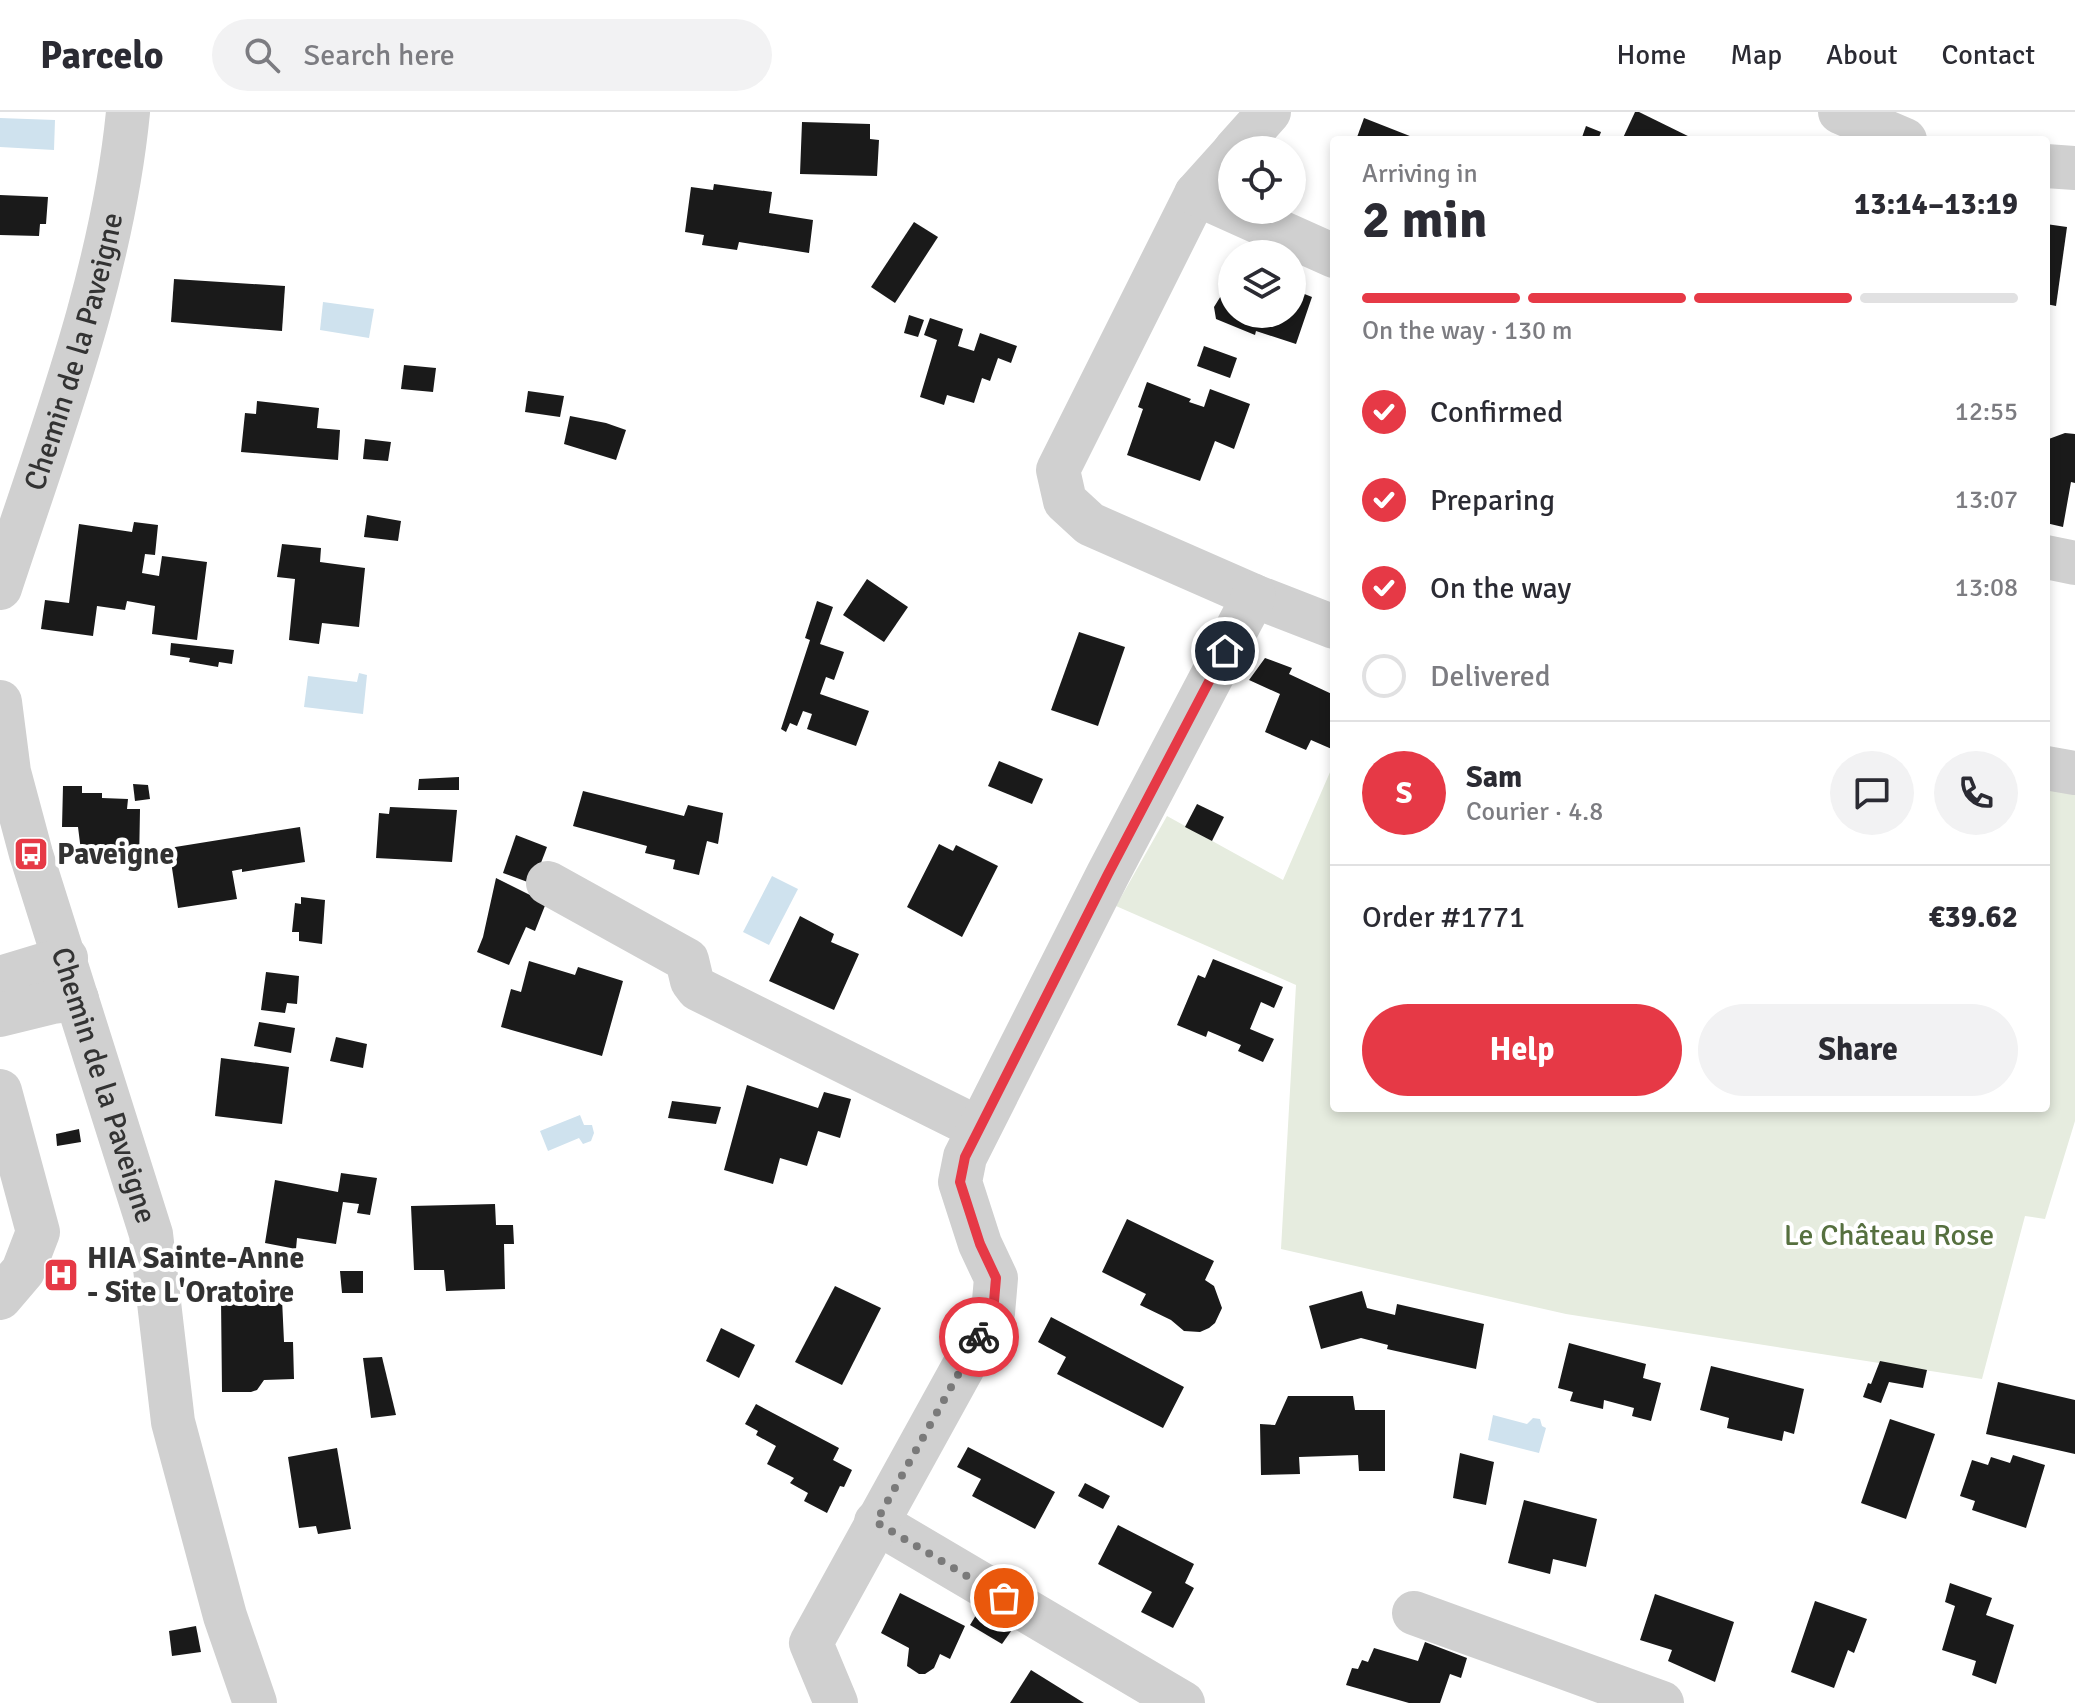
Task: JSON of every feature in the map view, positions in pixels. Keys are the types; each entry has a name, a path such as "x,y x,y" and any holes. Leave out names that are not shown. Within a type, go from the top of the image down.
{"street":[{"name":"Chemin de la Paveigne","path":"0,588 82,335 123,166 128,112"},
{"path":"1248,136 1269,112"},
{"path":"1840,112 1896,136"},
{"path":"2050,166 2075,168"},
{"path":"1218,170 1196,194 1058,470 1065,501 1090,524 1254,596 1330,625"},
{"path":"1196,194 1330,254"},
{"path":"2050,558 2075,563"},
{"path":"836,1703 811,1643 993,1313 996,1278 980,1244 960,1182 965,1157 1254,596"},
{"name":"Chemin de la Paveigne","path":"0,702 9,772 46,904 151,1234 173,1422 225,1616 255,1703"},
{"path":"2050,769 2075,773"},
{"path":"548,883 687,960 692,981 698,989 978,1128"},
{"path":"0,978 72,979"},
{"path":"0,1015 53,1002 72,979"},
{"path":"0,1091 38,1232 23,1271 0,1298"},
{"path":"876,1522 1183,1703"},
{"path":"1414,1613 1662,1703"}],"green space":[{"name":"Le Château Rose","path":"1330,772 1330,1112 2050,1112 2050,783 2075,787 2075,1121 2045,1219 2025,1216 1982,1379 1566,1314 1281,1249 1296,985 1116,906 1167,816 1283,880"}],"water":[{"path":"0,118 55,120 54,150 0,147"},
{"path":"323,302 374,309 369,338 320,330"},
{"path":"359,673 367,675 363,714 304,707 308,676 357,682"},
{"path":"772,876 798,889 769,945 743,932"},
{"path":"580,1115 584,1125 592,1125 594,1133 591,1141 583,1144 579,1138 548,1151 540,1131"},
{"path":"1493,1415 1527,1424 1533,1418 1540,1419 1546,1428 1539,1453 1488,1440"}],"building":[{"path":"1635,112 1639,112 1688,136 1624,136"},
{"path":"1364,118 1410,136 1357,136"},
{"path":"802,122 870,124 870,139 879,140 877,176 800,174"},
{"path":"1586,126 1601,132 1600,136 1582,136"},
{"path":"714,184 772,192 769,213 813,220 809,253 739,242 737,250 702,245 704,235 685,232 691,187 713,190"},
{"path":"0,195 48,197 46,224 40,224 39,236 0,235"},
{"path":"914,222 938,237 895,303 871,287"},
{"path":"2050,225 2067,227 2056,306 2050,305"},
{"path":"174,279 285,286 282,331 171,322"},
{"path":"1306,295 1312,297 1306,315"},
{"path":"1218,301 1218,320 1216,319 1214,307"},
{"path":"909,315 924,320 918,337 904,333"},
{"path":"930,318 963,329 958,346 974,351 980,333 1017,346 1011,363 998,358 990,381 982,378 974,403 947,395 944,405 920,397 937,340 924,335"},
{"path":"1238,328 1301,328 1296,344 1256,331 1255,335"},
{"path":"1204,346 1237,358 1230,378 1197,366"},
{"path":"404,365 436,368 433,392 401,389"},
{"path":"1147,382 1204,407 1210,389 1250,404 1234,449 1215,441 1200,481 1127,455 1143,409 1138,407"},
{"path":"528,391 564,396 560,417 525,412"},
{"path":"257,401 319,408 317,428 340,430 338,460 241,452 245,413 256,414"},
{"path":"570,416 626,430 616,460 564,444"},
{"path":"2065,433 2075,434 2075,483 2071,482 2063,527 2050,524 2050,439"},
{"path":"365,439 391,442 388,461 363,459"},
{"path":"367,515 401,521 398,541 364,537"},
{"path":"134,522 158,525 155,555 145,554 142,573 159,576 162,556 207,562 197,640 152,634 155,606 127,601 125,610 97,606 93,636 41,629 45,600 69,603 79,524 132,532"},
{"path":"282,544 321,548 320,562 365,568 359,627 322,623 319,644 289,640 295,579 277,577"},
{"path":"867,579 908,607 884,642 843,615"},
{"path":"817,601 833,607 820,644 844,652 834,680 826,677 820,694 869,711 856,746 807,729 812,714 803,711 797,726 790,723 786,732 781,729 810,640 805,638"},
{"path":"1079,632 1125,647 1098,726 1051,710"},
{"path":"171,643 234,650 232,664 219,662 218,667 189,662 190,658 170,655"},
{"path":"1265,658 1292,668 1289,674 1330,693 1330,748 1311,740 1306,750 1265,732 1280,694 1249,680"},
{"path":"999,761 1043,779 1032,804 988,786"},
{"path":"459,777 459,790 418,790 419,779"},
{"path":"133,784 148,785 150,799 135,801"},
{"path":"63,786 82,786 82,793 102,793 102,798 128,799 127,809 140,809 139,865 111,864 113,852 81,851 78,827 62,827"},
{"path":"583,791 684,816 688,805 723,813 718,844 707,841 699,875 673,869 675,860 645,853 647,846 573,826"},
{"path":"1197,804 1224,817 1212,841 1185,827"},
{"path":"390,807 457,810 452,862 376,858 379,813 389,814"},
{"path":"300,827 305,862 232,871 237,899 178,908 169,848"},
{"path":"516,835 547,847 533,884 503,873"},
{"path":"939,844 953,851 956,845 998,866 962,937 907,907"},
{"path":"496,878 546,903 535,931 526,927 509,965 477,952"},
{"path":"301,897 325,900 322,944 299,941 299,932 292,932 295,903 301,904"},
{"path":"800,916 834,934 831,942 859,954 834,1010 769,981"},
{"path":"1213,959 1283,987 1274,1008 1261,1002 1250,1029 1274,1039 1263,1062 1238,1051 1241,1045 1208,1031 1206,1037 1177,1025 1198,975 1205,978"},
{"path":"529,961 575,975 578,967 623,981 602,1056 501,1027 511,989 521,992"},
{"path":"266,972 299,976 297,1004 287,1003 285,1013 261,1010"},
{"path":"259,1022 295,1028 291,1053 254,1046"},
{"path":"336,1037 367,1044 363,1068 330,1061"},
{"path":"221,1058 289,1067 282,1124 215,1116"},
{"path":"747,1085 818,1108 824,1092 851,1099 840,1138 818,1131 807,1166 780,1158 773,1184 724,1170"},
{"path":"672,1101 721,1107 716,1124 668,1118"},
{"path":"79,1129 81,1142 57,1146 56,1134"},
{"path":"341,1173 377,1178 370,1215 357,1213 359,1204 343,1202 336,1244 297,1238 296,1249 265,1243 275,1180 338,1192"},
{"path":"495,1204 496,1225 513,1225 514,1244 504,1244 505,1289 446,1291 444,1270 414,1270 411,1206"},
{"path":"1127,1219 1214,1261 1205,1280 1214,1286 1222,1308 1209,1328 1200,1332 1184,1331 1171,1320 1140,1305 1146,1294 1102,1272"},
{"path":"340,1271 363,1271 363,1293 342,1293"},
{"path":"835,1286 881,1308 842,1385 795,1362"},
{"path":"1362,1291 1367,1308 1395,1315 1397,1304 1484,1324 1476,1369 1387,1349 1388,1345 1361,1338 1321,1349 1309,1306"},
{"path":"221,1299 282,1299 284,1342 293,1342 294,1379 264,1380 257,1390 251,1392 222,1392"},
{"path":"1051,1317 1184,1387 1163,1428 1057,1374 1066,1357 1038,1342"},
{"path":"721,1328 755,1345 739,1378 706,1361"},
{"path":"1569,1343 1646,1364 1643,1378 1661,1383 1651,1421 1632,1416 1634,1408 1604,1400 1603,1409 1570,1401 1573,1392 1558,1388"},
{"path":"382,1357 396,1415 371,1418 363,1358"},
{"path":"1880,1361 1927,1370 1923,1388 1889,1382 1881,1403 1863,1397"},
{"path":"1711,1366 1804,1389 1794,1434 1784,1431 1782,1441 1727,1428 1729,1418 1700,1410"},
{"path":"1998,1382 2075,1400 2075,1454 1986,1434"},
{"path":"1288,1396 1353,1396 1355,1410 1385,1410 1385,1471 1359,1471 1358,1455 1299,1457 1300,1474 1261,1475 1260,1424 1275,1425"},
{"path":"756,1404 839,1448 833,1460 852,1470 827,1513 804,1501 808,1493 790,1483 794,1478 767,1464 776,1446 756,1435 758,1431 745,1424"},
{"path":"1890,1419 1935,1434 1906,1519 1861,1503"},
{"path":"968,1447 1055,1492 1035,1529 972,1496 981,1479 957,1467"},
{"path":"337,1448 351,1529 318,1534 316,1526 299,1528 288,1457"},
{"path":"1460,1453 1494,1462 1486,1505 1453,1498"},
{"path":"2013,1455 2045,1465 2026,1528 1972,1510 1975,1501 1960,1496 1972,1460 1988,1465 1991,1457 2010,1463"},
{"path":"1085,1483 1110,1496 1103,1509 1078,1496"},
{"path":"1524,1500 1597,1519 1586,1567 1553,1559 1550,1574 1508,1563"},
{"path":"1118,1525 1194,1564 1185,1583 1194,1588 1173,1628 1141,1612 1152,1592 1098,1564"},
{"path":"1950,1583 1992,1598 1986,1615 2014,1625 1996,1684 1972,1675 1976,1661 1942,1650 1955,1606 1945,1602"},
{"path":"900,1593 965,1626 950,1659 940,1654 934,1668 925,1674 919,1674 907,1666 909,1648 881,1633"},
{"path":"1655,1594 1734,1622 1715,1682 1668,1661 1672,1650 1640,1640"},
{"path":"1815,1601 1867,1619 1854,1653 1848,1650 1834,1688 1791,1672"},
{"path":"981,1607 1014,1627 1002,1644 970,1625"},
{"path":"196,1626 201,1652 172,1656 169,1631"},
{"path":"1425,1642 1467,1658 1461,1678 1450,1674 1440,1703 1409,1703 1346,1685 1352,1668 1358,1669 1362,1660 1368,1662 1374,1648 1418,1661"},
{"path":"1031,1670 1084,1703 1010,1703"}],"way so far":[{"path":"979,1337 876,1522 1004,1598"}],"place":[{"name":"Paveigne","path":"31,854"},
{"name":"HIA Sainte-Anne - Site L'Oratoire","path":"61,1275"}],"route":[{"path":"979,1337 993,1313 996,1278 980,1244 960,1182 965,1157 1225,651"}]}
